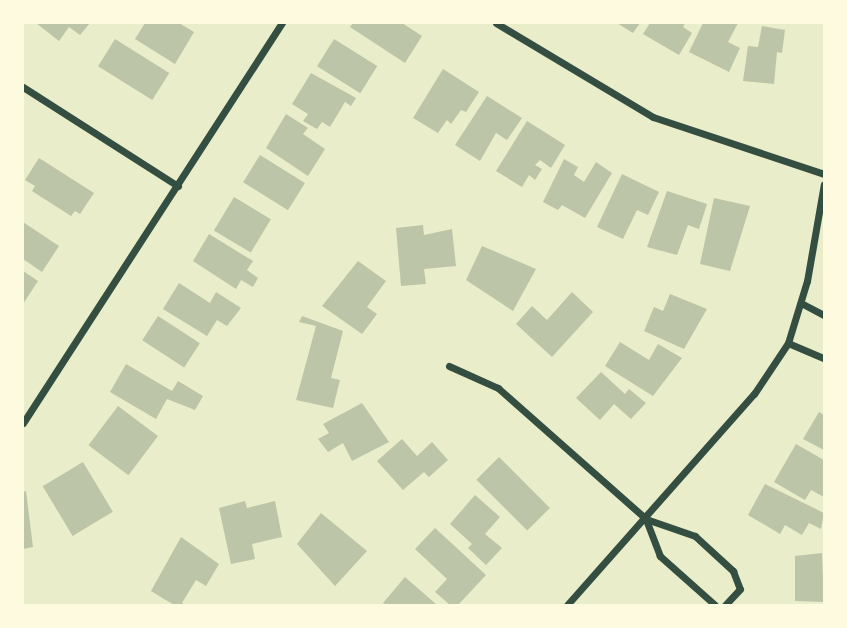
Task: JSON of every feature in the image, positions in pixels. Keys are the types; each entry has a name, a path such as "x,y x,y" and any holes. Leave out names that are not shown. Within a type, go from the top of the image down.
{"street":[{"path":"23,423 282,23"},
{"path":"496,23 653,117 824,174"},
{"path":"23,87 178,186"},
{"path":"567,605 754,394 788,343 801,303 824,184"},
{"path":"801,303 824,314"},
{"path":"788,343 824,358"},
{"path":"449,366 498,388 646,519 695,536 733,571 740,589 725,605"},
{"path":"646,519 660,556 715,605"}],"building":[{"path":"36,23 90,23 80,35 69,27 59,41"},
{"path":"145,23 179,23 194,32 175,64 135,39"},
{"path":"353,23 402,23 422,36 405,63 350,27"},
{"path":"617,23 640,23 633,33"},
{"path":"650,23 685,23 683,27 692,33 679,55 643,34"},
{"path":"703,23 738,23 728,42 740,48 729,72 689,52"},
{"path":"762,26 785,30 782,53 777,52 774,84 743,81 748,46 758,47"},
{"path":"115,39 169,73 152,100 98,66"},
{"path":"334,39 377,66 360,93 317,66"},
{"path":"443,69 479,92 466,112 461,110 451,124 447,120 438,133 413,118"},
{"path":"311,73 356,98 351,106 345,102 330,127 322,122 317,129 303,121 308,114 292,104"},
{"path":"487,96 522,118 507,140 496,133 480,161 455,145"},
{"path":"286,114 308,128 303,134 325,149 308,176 266,148"},
{"path":"527,121 565,145 551,168 540,160 535,165 542,169 535,180 529,175 522,187 496,171"},
{"path":"260,155 305,183 288,210 243,182"},
{"path":"39,158 94,193 80,214 75,211 71,216 32,191 35,186 25,180"},
{"path":"564,159 578,167 574,175 584,182 596,162 612,173 585,218 562,205 558,210 543,202"},
{"path":"622,174 659,192 648,215 637,210 623,239 597,227"},
{"path":"667,191 707,204 699,229 688,225 677,255 647,247"},
{"path":"234,197 271,219 251,253 214,230"},
{"path":"714,198 750,206 730,271 700,264"},
{"path":"23,222 59,246 42,272 23,259"},
{"path":"423,225 424,235 452,229 456,266 424,269 426,284 401,286 396,228"},
{"path":"209,234 253,261 247,270 258,278 253,287 241,280 236,289 193,261"},
{"path":"482,246 536,269 513,311 466,280"},
{"path":"358,261 386,281 367,307 377,314 362,334 322,306"},
{"path":"23,271 38,281 23,304"},
{"path":"179,283 210,303 216,292 241,308 227,326 217,320 207,336 163,309"},
{"path":"572,292 593,312 552,357 516,324 532,306 547,320"},
{"path":"670,294 707,309 684,349 644,331 654,307 663,311"},
{"path":"158,316 200,343 184,368 142,340"},
{"path":"302,316 343,331 331,378 340,380 333,408 296,400 316,326 299,322"},
{"path":"620,342 649,360 658,344 682,358 653,396 605,366"},
{"path":"126,364 172,391 178,381 203,396 195,410 167,399 156,419 110,392"},
{"path":"601,372 625,394 629,389 646,403 631,419 614,404 600,420 576,398"},
{"path":"362,403 389,442 352,461 343,443 328,452 318,439 329,433 323,424"},
{"path":"118,406 158,436 128,475 89,445"},
{"path":"819,412 824,415 824,450 803,439"},
{"path":"402,439 417,456 432,442 448,460 429,477 424,472 403,490 377,461"},
{"path":"796,444 824,460 824,497 811,490 805,500 774,482"},
{"path":"499,457 550,508 527,531 476,480"},
{"path":"83,462 113,512 73,536 43,486"},
{"path":"765,484 824,513 821,529 809,523 802,535 785,525 780,534 748,515"},
{"path":"26,491 33,547 23,549 23,492"},
{"path":"475,495 500,517 485,534 502,548 486,565 468,548 472,544 450,524"},
{"path":"245,501 247,508 275,501 282,537 252,544 255,559 231,564 219,508"},
{"path":"321,513 367,551 335,586 297,544"},
{"path":"435,528 486,575 458,605 450,605 435,592 447,579 415,549"},
{"path":"181,537 219,564 206,586 196,580 182,603 185,605 174,605 151,591"},
{"path":"822,553 824,602 795,601 795,556"},
{"path":"405,577 437,605 383,603"}]}
